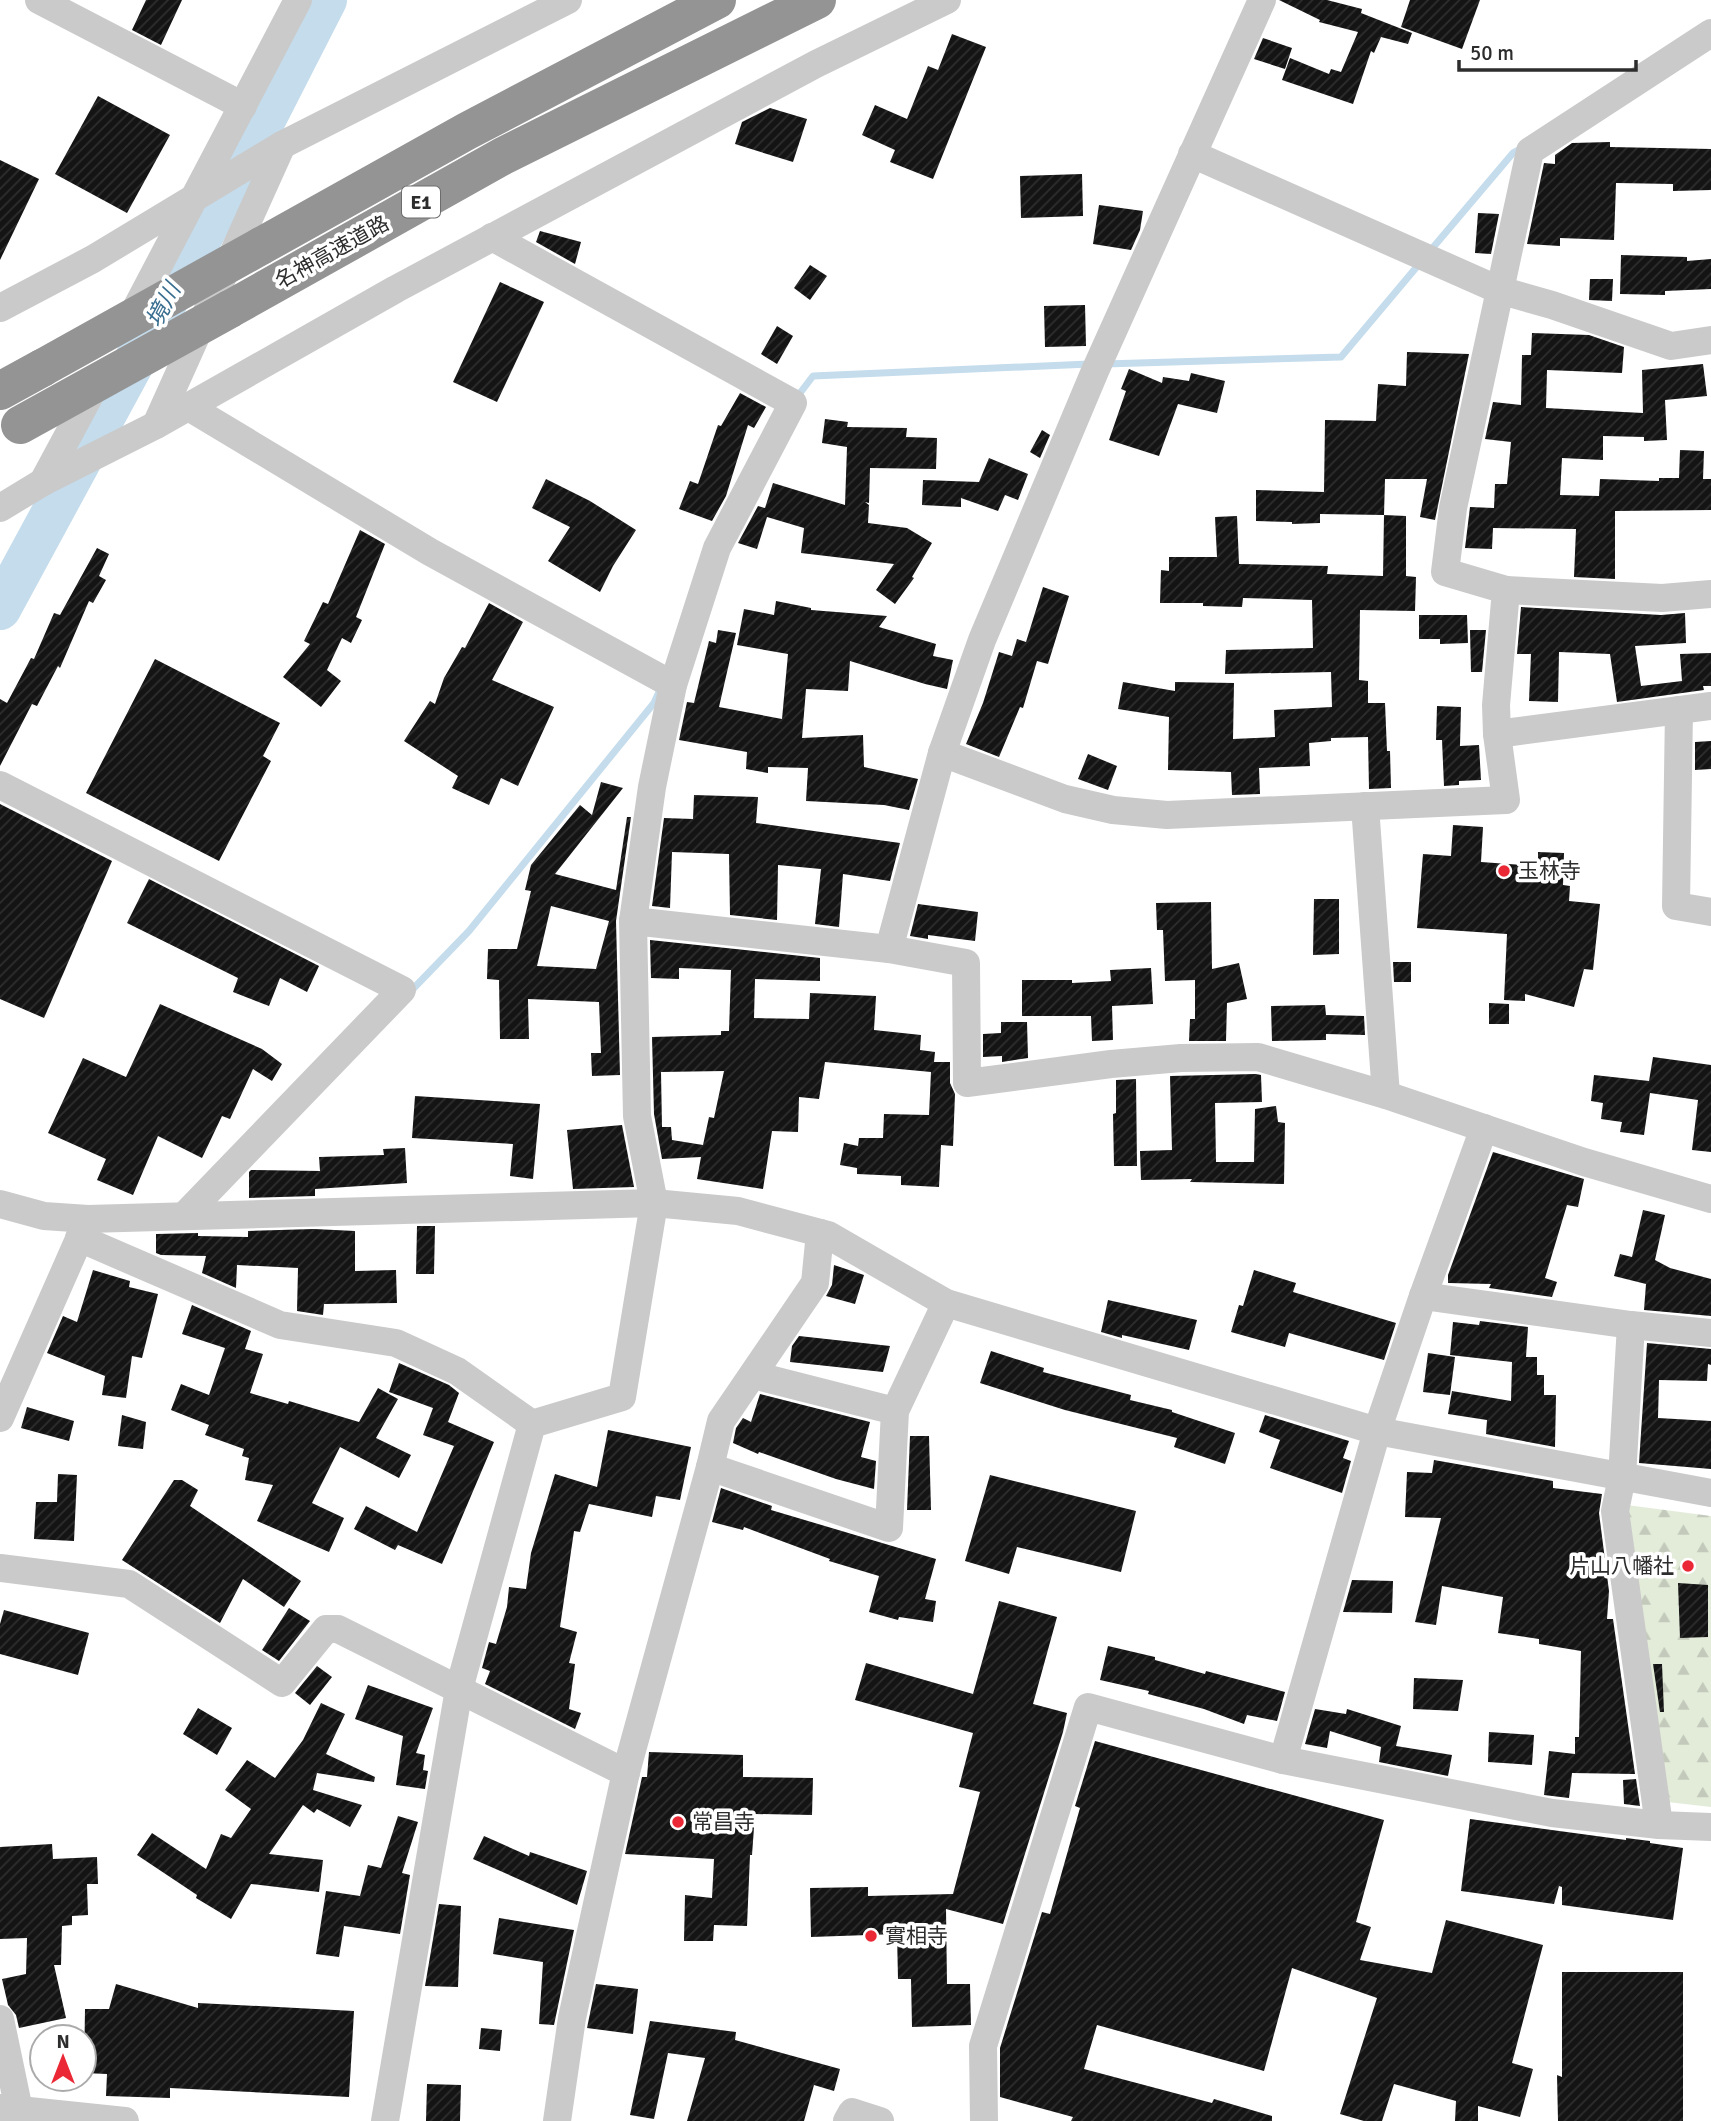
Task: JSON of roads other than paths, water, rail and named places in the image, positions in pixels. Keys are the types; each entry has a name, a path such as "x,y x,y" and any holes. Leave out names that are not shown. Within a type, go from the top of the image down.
{"highway":[{"name":"名神高速道路","path":"0,391 454,138 717,0"},
{"name":"名神高速道路","path":"10,431 503,156 817,0"}],"street":[{"path":"39,0 243,106"},
{"path":"43,482 298,0"},
{"path":"0,308 93,259 282,145 568,0"},
{"path":"0,508 492,237 816,64 947,0"},
{"path":"889,949 942,753 982,640 1095,371 1262,0"},
{"path":"1711,33 1530,151 1453,508 1445,572 1506,590 1662,598 1711,594"},
{"path":"150,427 282,145"},
{"path":"1192,154 1499,290 1671,345 1711,340"},
{"path":"492,237 793,403 717,548 673,684 652,787 633,921 636,1116 654,1203 622,1397 532,1424"},
{"path":"187,406 430,552 673,684"},
{"path":"942,753 1065,799 1113,810 1167,815 1506,800 1496,705 1506,590"},
{"path":"1497,734 1711,706"},
{"path":"1679,710 1676,905 1711,912"},
{"path":"0,785 401,990 185,1215"},
{"path":"1365,806 1386,1096"},
{"path":"633,921 889,949 966,963 967,1083 1111,1064 1181,1058 1258,1057 1711,1199"},
{"path":"1283,1760 1377,1431 1484,1128"},
{"path":"83,1228 185,1215 654,1203 738,1211 828,1235 946,1303 1377,1431 1711,1493"},
{"path":"0,1204 83,1228 280,1325 396,1343 457,1371 532,1424"},
{"path":"0,1418 83,1228"},
{"path":"557,2121 572,2018 626,1773 721,1421 815,1283 820,1233"},
{"path":"1423,1296 1631,1325 1711,1333"},
{"path":"710,1467 889,1528 895,1411 946,1303"},
{"path":"1631,1325 1622,1477 1615,1511 1659,1825"},
{"path":"753,1375 895,1411"},
{"path":"385,2121 459,1689 532,1424"},
{"path":"0,1568 129,1584 282,1683 326,1629 338,1629 626,1773"},
{"path":"984,2121 984,2046 1088,1707 1283,1760 1552,1813 1659,1825 1711,1827"},
{"path":"0,2019 10,2109 110,2120"},
{"path":"847,2121 852,2112 880,2121"}],"waterway":[{"name":"境川","path":"0,609 256,137 326,0"},
{"path":"1430,251 1513,153 1522,148"},
{"path":"1105,364 1341,357 1420,263"},
{"path":"797,397 813,376 1089,364"},
{"path":"410,992 469,931 654,703 659,692"}],"place":[{"name":"玉林寺","path":"1504,871"},
{"name":"片山八幡社","path":"1688,1566"},
{"name":"常昌寺","path":"678,1822"},
{"name":"實相寺","path":"871,1936"}]}
